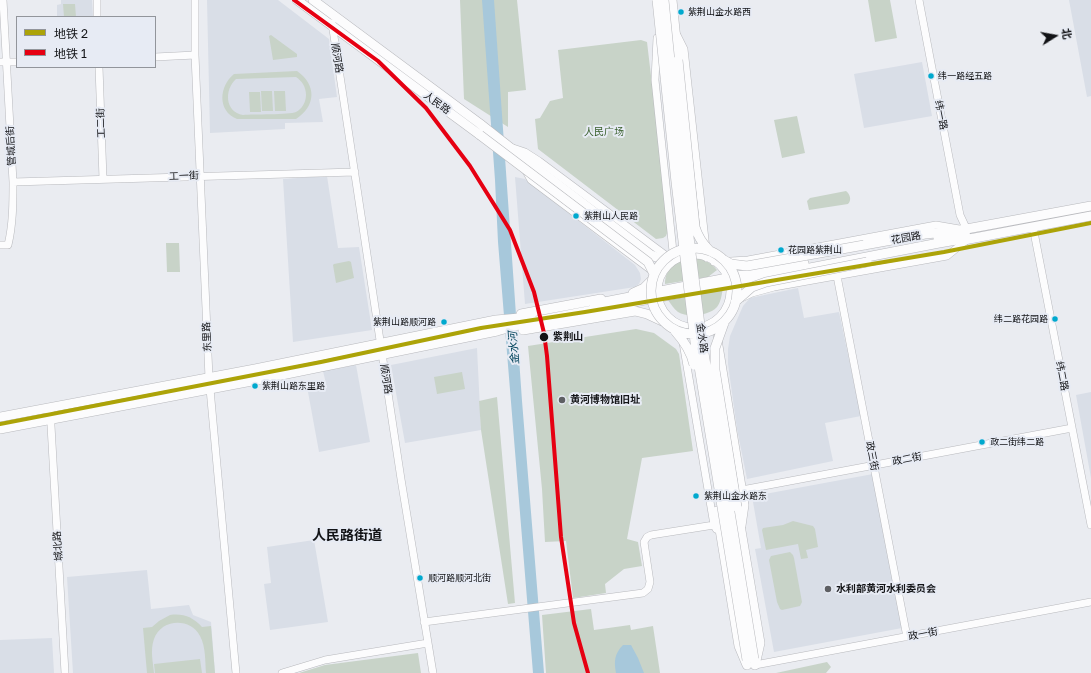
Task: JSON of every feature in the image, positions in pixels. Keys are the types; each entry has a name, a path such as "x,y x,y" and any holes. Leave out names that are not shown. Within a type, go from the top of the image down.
{"main road":[{"name":"人民路","path":"297,0 523,166 648,262 656,277"},
{"name":"人民路","path":"313,0 479,123 651,255 659,258 670,258"},
{"path":"0,428 210,389 497,331 579,303 631,294 644,288 656,277 670,258 676,245 676,219 653,0"},
{"name":"金水路","path":"657,0 676,182 695,342 751,666"},
{"name":"金水路","path":"664,0 682,181 702,341 751,666"},
{"path":"0,417 209,378 496,320 582,320 635,311 648,314 676,327 684,334 702,334 714,330 725,321 731,313 731,303 737,290 735,279 730,268 714,258 702,243 695,227 672,0"},
{"name":"花园路","path":"731,303 752,287 766,282 940,249 968,234 1091,206"},
{"name":"花园路","path":"670,258 688,248 700,249 714,258 731,264 748,266 925,234 968,234 1033,227 1091,216"},
{"path":"526,321 937,238 968,234"},
{"path":"656,277 651,299 655,311 662,321"},
{"path":"725,321 715,348 714,370 760,643 751,666"},
{"path":"676,327 693,359 739,646 751,666"}],"street":[{"name":"管城后街","path":"3,0 3,62 13,182 13,205 10,234 4,245"},
{"path":"97,0 97,16"},
{"name":"东里路","path":"195,0 195,55 209,378 236,673"},
{"name":"纬一路","path":"919,0 960,214 968,234"},
{"name":"顺河路","path":"330,13 380,344 433,673"},
{"path":"674,28 684,49 714,258 728,281 731,303"},
{"path":"657,38 655,80 670,258"},
{"path":"156,57 195,55"},
{"path":"3,62 16,62"},
{"name":"工二街","path":"99,68 103,179"},
{"name":"工一街","path":"13,182 355,172"},
{"path":"676,327 701,327 715,321 731,303 752,293 774,287 947,256 968,234 936,225 748,260 714,258"},
{"name":"纬二路","path":"1033,227 1090,512 1091,525"},
{"name":"政三街","path":"837,276 907,637"},
{"path":"656,277 658,295 664,312 672,320 676,327 714,525 722,539"},
{"path":"715,321 745,505 741,534"},
{"name":"城北路","path":"50,408 66,673"},
{"name":"政二街","path":"742,490 1072,428"},
{"path":"424,622 643,593 648,589 650,582 644,542 647,537 651,535 714,525"},
{"name":"政一街","path":"751,666 1091,602"},
{"path":"282,673 325,660 428,643"}],"shaded area":[{"path":"61,0 92,0 93,16 57,16 57,5 61,4"},
{"path":"207,0 278,0 329,39 337,97 319,99 323,122 285,123 285,129 210,133"},
{"path":"1069,0 1091,0 1091,96 1087,97"},
{"path":"922,62 932,116 864,128 854,74"},
{"path":"327,176 338,248 359,247 372,330 293,342 283,179"},
{"path":"515,177 525,179 635,265 640,273 641,279 639,284 635,287 525,304"},
{"path":"798,288 804,318 839,312 861,416 825,423 833,461 747,479 737,429 728,364 730,336 743,306 750,298"},
{"path":"477,348 481,430 405,443 391,365"},
{"path":"356,365 370,442 319,452 308,392 327,388 323,371"},
{"path":"1091,392 1091,478 1076,395"},
{"name":"水利部黄河水利委员会","path":"873,474 902,628 774,652 755,549 761,548 753,502 754,496"},
{"path":"314,540 328,622 270,630 264,584 271,583 267,547"},
{"path":"147,570 151,609 189,605 193,615 211,622 215,673 73,673 67,577"},
{"path":"52,638 54,673 0,673 0,640"}],"green space":[{"path":"460,0 517,0 526,90 508,92 508,127 464,99"},
{"path":"868,0 890,0 897,38 875,42"},
{"path":"63,4 75,4 76,16 64,16"},
{"path":"271,35 297,54 297,57 273,60 269,36"},
{"name":"人民广场","path":"641,40 647,42 669,228 666,236 656,239 538,149 535,119 540,118 550,101 563,98 558,50"},
{"path":"297,71 304,77 311,89 312,95 310,102 303,114 296,119 237,119 226,110 222,98 225,85 234,74","holes":["296,77 302,82 306,92 303,105 296,112 286,114 243,115 233,110 228,100 228,94 236,79"]},
{"path":"261,91 272,91 273,111 262,111"},
{"path":"274,91 285,91 286,111 275,111"},
{"path":"249,92 260,92 261,112 250,112"},
{"path":"797,116 805,153 782,158 774,120"},
{"path":"846,191 850,197 848,204 809,210 807,201 810,198"},
{"path":"166,243 179,243 180,272 167,272"},
{"path":"688,258 704,260 717,270 708,277 665,284 665,279 669,270 675,264"},
{"path":"349,261 351,262 354,278 336,283 333,265"},
{"path":"723,287 717,307 704,314 682,314 675,309 668,300"},
{"path":"636,329 654,333 676,349 679,354 693,451 642,458 627,539 638,542 642,566 624,569 605,584 606,593 573,598 566,541 545,542 542,489 528,346"},
{"path":"462,372 465,389 437,394 434,377"},
{"path":"497,397 515,603 508,604 481,430 479,401"},
{"path":"793,521 813,526 815,529 818,547 806,550 808,558 801,559 798,544 766,550 762,530 763,528 783,525"},
{"path":"790,552 794,558 802,602 800,606 782,610 777,602 769,560 771,556"},
{"path":"591,609 594,630 630,625 631,630 653,626 660,673 546,673 542,615"},
{"path":"170,615 188,616 202,627 211,626 215,673 206,673 205,654 200,636 190,626 183,623 176,623 163,627 158,632 152,647 154,673 147,673 143,628 152,627"},
{"path":"418,653 421,673 299,673 325,665"},
{"path":"200,659 202,673 155,673 154,664"},
{"path":"827,662 831,667 826,673 776,673"}],"water":[{"name":"金水河","path":"482,0 494,0 522,401 544,673 533,673 498,242"},
{"path":"623,645 631,645 644,673 616,673 615,658"}],"metro line":[{"name":"1","path":"294,0 378,61 426,108 470,166 510,230 534,292 544,333 561,537 574,623 588,673"},
{"name":"2","path":"0,424 321,362 481,328 944,252 1091,223"}],"place":[{"name":"紫荆山金水路西","path":"681,12"},
{"name":"纬一路经五路","path":"931,76"},
{"name":"紫荆山人民路","path":"576,216"},
{"name":"花园路紫荆山","path":"781,250"},
{"name":"纬二路花园路","path":"1055,319"},
{"name":"紫荆山路顺河路","path":"444,322"},
{"name":"紫荆山","path":"544,337"},
{"name":"紫荆山路东里路","path":"255,386"},
{"name":"黄河博物馆旧址","path":"562,400"},
{"name":"政二街纬二路","path":"982,442"},
{"name":"紫荆山金水路东","path":"696,496"},
{"name":"顺河路顺河北街","path":"420,578"},
{"name":"水利部黄河水利委员会","path":"828,589"}],"district":[{"name":"人民路街道","path":"347,536"}]}
